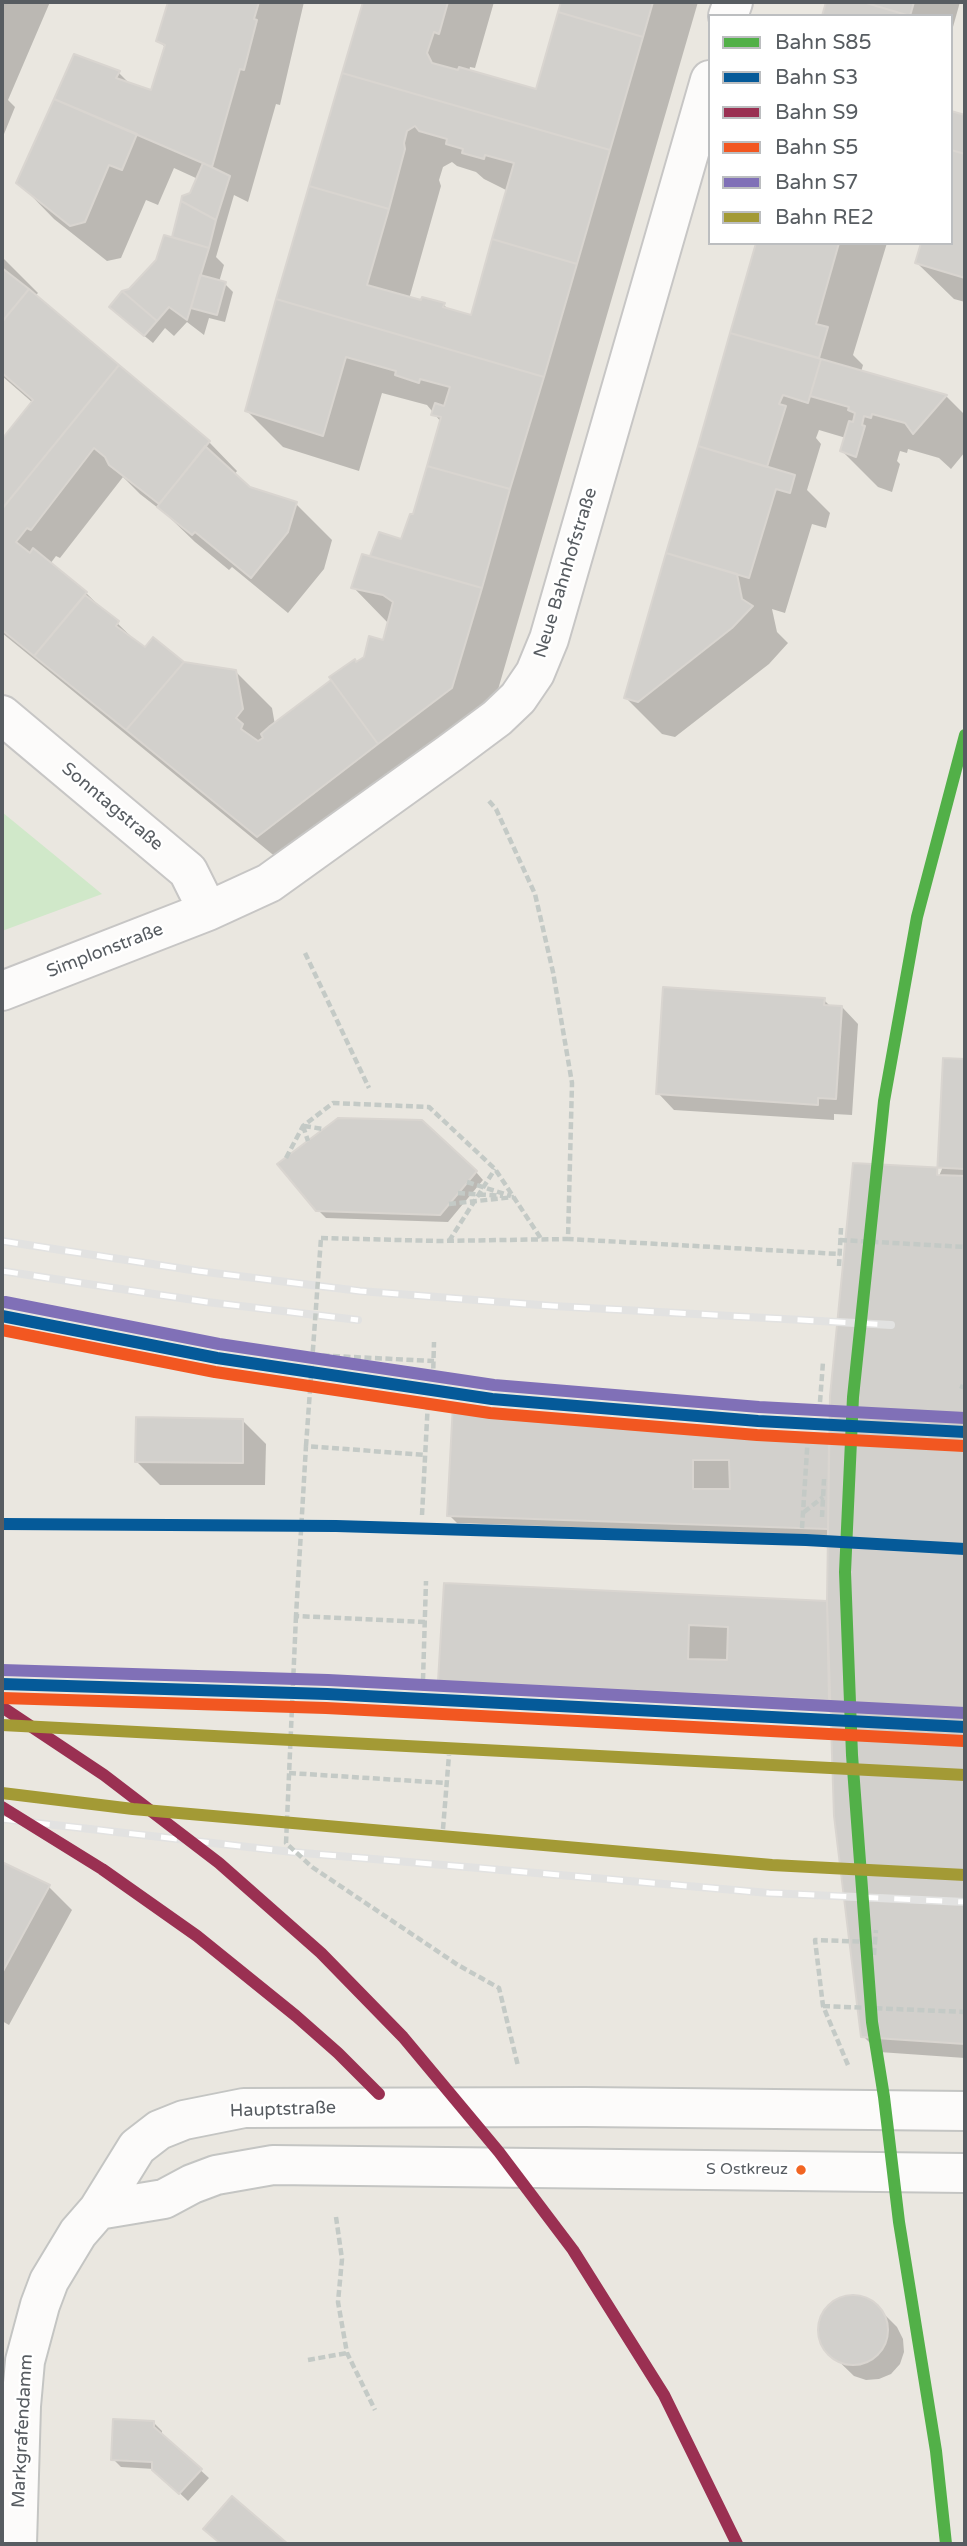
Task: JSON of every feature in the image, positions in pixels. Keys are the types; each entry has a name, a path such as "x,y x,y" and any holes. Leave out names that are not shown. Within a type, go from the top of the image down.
{"main road":[{"name":"Neue Bahnhofstraße","path":"208,911 269,883 340,834 497,718 518,698 535,673 549,639 708,87"},
{"name":"Sonntagstraße","path":"2,715 188,871 208,911"},
{"name":"Simplonstraße","path":"2,991 208,911"},
{"name":"Hauptstraße","path":"98,2210 137,2147 159,2130 197,2117 244,2108 965,2111"},
{"path":"98,2210 164,2199 216,2175 273,2165 965,2174"},
{"name":"Markgrafendamm","path":"18,2544 21,2406 24,2361 30,2333 49,2281 78,2233 98,2210"}],"path":[{"path":"489,801 496,809 535,894 553,972 572,1083 568,1239"},
{"path":"305,953 369,1088"},
{"path":"286,1158 303,1126 333,1102 429,1107 495,1169 542,1240"},
{"path":"303,1126 323,1129"},
{"path":"303,1126 309,1141"},
{"path":"450,1241 495,1169"},
{"path":"467,1182 515,1197"},
{"path":"458,1193 515,1197"},
{"path":"449,1204 515,1197"},
{"path":"839,1266 841,1228"},
{"path":"517,2061 499,1988 458,1965 312,1867 286,1843 296,1616 321,1238 450,1241 568,1239 840,1254"},
{"path":"841,1240 965,1247"},
{"path":"433,1379 435,1342"},
{"path":"312,1355 434,1361"},
{"path":"820,1402 823,1362"},
{"path":"422,1515 428,1401"},
{"path":"802,1528 808,1435"},
{"path":"306,1446 425,1455"},
{"path":"822,1517 824,1479"},
{"path":"804,1512 824,1497"},
{"path":"423,1680 426,1581"},
{"path":"844,1602 847,1701"},
{"path":"296,1616 425,1622"},
{"path":"443,1829 449,1755"},
{"path":"289,1773 446,1783"},
{"path":"874,1955 876,1930"},
{"path":"848,2065 823,2006 815,1940 875,1942"},
{"path":"823,2006 965,2012"},
{"path":"336,2217 342,2259 338,2302 346,2353 375,2410"},
{"path":"308,2360 346,2353"}],"green space":[{"path":"2,812 102,894 2,931"}],"building":[{"path":"168,2 259,2 244,70 240,69 212,167 54,99 74,54 120,71 116,78 151,90 165,45 156,41"},
{"path":"363,2 448,2 439,34 434,32 427,53 432,63 458,70 459,67 536,89 558,12 643,37 610,150 342,73"},
{"path":"561,2 653,2 643,37 558,12"},
{"path":"826,2 863,2 903,14 823,14"},
{"path":"863,2 914,2 911,14"},
{"path":"342,73 610,150 577,264 492,239 514,163 485,155 484,159 462,153 463,149 446,144 447,139 419,131 415,126 407,131 389,209 309,186"},
{"path":"54,99 137,134 122,170 109,165 85,222 70,226 16,183"},
{"path":"953,112 965,115 965,154 953,151"},
{"path":"953,151 965,154 965,278 915,263 920,245 953,245"},
{"path":"203,163 230,176 216,220 181,201 182,196 190,193"},
{"path":"309,186 389,209 367,285 421,300 422,297 445,303 443,307 471,315 492,239 577,264 544,377 276,299"},
{"path":"181,201 216,220 209,248 172,237"},
{"path":"164,235 209,248 187,320 169,307 157,321 122,291 129,289 156,260"},
{"path":"755,245 838,245 816,324 828,327 819,358 730,333"},
{"path":"2,268 29,289 2,322"},
{"path":"200,275 226,282 217,315 191,308"},
{"path":"29,289 119,365 2,509 2,439 33,400 2,373 2,322"},
{"path":"122,291 157,321 144,336 109,307"},
{"path":"276,299 544,377 510,489 427,466 441,417 431,415 435,403 444,406 450,387 420,379 419,383 395,375 396,371 346,357 323,436 245,411"},
{"path":"730,333 821,359 808,403 783,395 779,404 786,406 767,467 698,446"},
{"path":"821,359 947,395 913,434 905,423 872,414 871,418 864,416 862,425 865,426 856,457 840,451 849,421 853,422 855,413 848,410 849,407 810,396"},
{"path":"119,365 210,441 159,504 109,465 105,457 94,448 31,530 27,528 16,542 30,553 33,548 87,592 34,656 2,630 2,509"},
{"path":"205,446 250,487 297,502 288,532 251,578 195,532 192,535 157,507"},
{"path":"698,446 795,475 790,493 776,489 749,578 666,553"},
{"path":"427,466 510,489 482,588 370,556 379,532 401,539 410,514 413,514"},
{"path":"666,553 737,574 742,599 753,606 732,628 638,702 624,698"},
{"path":"362,554 482,588 452,688 378,744 329,677 355,659 356,662 364,657 369,636 383,640 393,602 383,595 351,588"},
{"path":"85,595 119,621 116,626 145,647 153,637 184,662 126,730 34,656"},
{"path":"184,662 236,670 243,709 236,718 243,724 241,729 258,741 270,726 331,680 378,744 257,837 126,730"},
{"path":"663,987 825,998 824,1005 842,1006 836,1099 818,1098 818,1105 656,1094"},
{"path":"943,1058 965,1059 965,1176 937,1175"},
{"path":"338,1118 422,1120 477,1171 440,1215 316,1211 277,1164"},
{"path":"853,1163 965,1169 965,2044 861,2037 834,1816 827,1601 830,1396"},
{"path":"453,1404 617,1422 829,1435 828,1529 447,1516"},
{"path":"136,1417 243,1419 243,1463 135,1462"},
{"path":"693,1460 729,1460 730,1489 693,1489"},
{"path":"444,1583 827,1601 829,1700 438,1681"},
{"path":"689,1625 728,1627 727,1660 688,1659"},
{"path":"2,1862 50,1885 2,1973"},
{"path":"853,2295 878,2305 888,2330 878,2355 853,2365 828,2355 818,2330 828,2305"},
{"path":"113,2419 154,2421 154,2427 202,2469 179,2494 152,2470 152,2462 111,2460"},
{"path":"232,2496 288,2544 221,2544 203,2529"}],"railway":[{"path":"2,1241 198,1271 360,1291 553,1306 891,1325"},
{"path":"2,1271 207,1302 358,1320"},
{"path":"2,1819 292,1852 769,1893 965,1902"}],"rail line":[{"name":"S85","path":"946,2544 936,2451 899,2222 872,2022 852,1755 845,1572 853,1397 884,1101 917,917 965,735"},
{"name":"S7","path":"5,1302 219,1344 494,1385 759,1407 965,1418"},
{"name":"S3","path":"2,1316 217,1358 492,1399 758,1421 965,1432"},
{"name":"S5","path":"2,1330 215,1372 490,1413 757,1435 964,1446"},
{"name":"S3","path":"2,1524 336,1526 806,1540 965,1549"},
{"name":"S7","path":"2,1670 328,1680 965,1713"},
{"name":"S3","path":"2,1684 327,1694 965,1727"},
{"name":"S5","path":"2,1698 326,1708 964,1741"},
{"name":"S9","path":"2,1707 104,1775 219,1863 321,1953 403,2037 499,2152 573,2250 664,2395 737,2544"},
{"name":"RE2","path":"2,1725 965,1775"},
{"name":"RE2","path":"2,1793 133,1809 772,1865 965,1875"},
{"name":"S9","path":"2,1807 102,1869 197,1936 296,2016 379,2094"}],"place":[{"name":"S Ostkreuz","path":"801,2170"}]}
